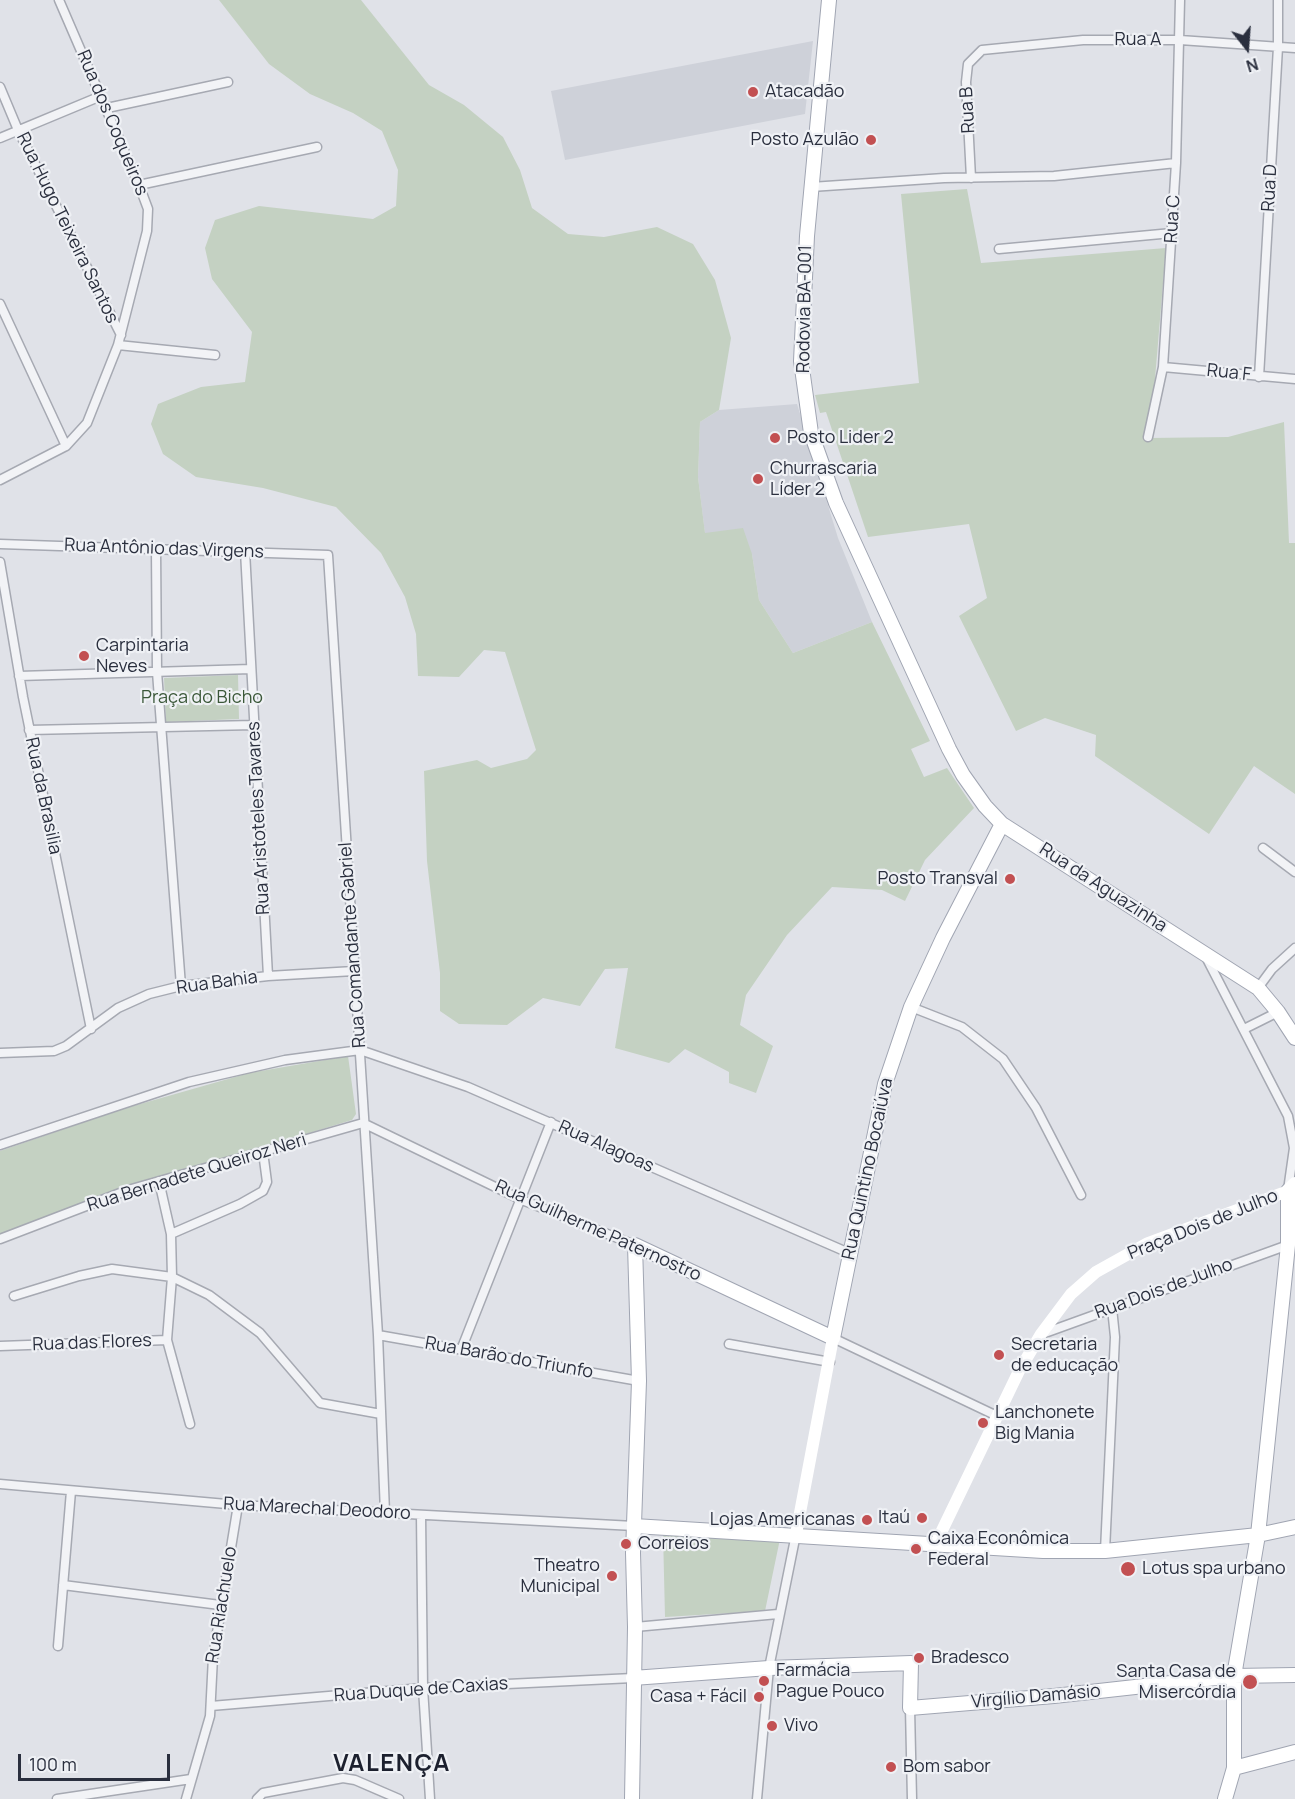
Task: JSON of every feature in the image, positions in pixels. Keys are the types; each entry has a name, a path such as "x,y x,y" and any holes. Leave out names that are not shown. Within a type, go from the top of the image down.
{"main road":[{"name":"Rodovia BA-001","path":"829,0 811,187 801,340 806,404 811,433 836,503 949,748 973,791 1002,824"},
{"name":"Rua da Aguazinha","path":"1002,824 1258,988 1278,1012 1295,1038"},
{"name":"Rua Quintino Bocaiúva","path":"833,1338 885,1084 911,1007 943,938 1002,824"},
{"path":"1225,1799 1234,1768 1234,1676 1258,1535 1288,1245 1291,1187"},
{"path":"632,1799 634,1526 639,1381 635,1245"},
{"name":"Rua Guilherme Paternostro","path":"635,1245 833,1338"},
{"path":"634,1526 796,1534 1043,1551 1105,1551 1258,1535 1295,1527"},
{"path":"633,1678 769,1668 911,1663 910,1708"},
{"name":"Virgílio Damásio","path":"910,1708 1054,1696 1234,1676 1295,1676"},
{"path":"1234,1768 1295,1752"}],"street":[{"name":"Rua dos Coqueiros","path":"0,480 66,446 87,423 119,340 149,219 139,185 59,0"},
{"name":"Rua C","path":"1148,436 1163,367 1176,163 1180,0"},
{"name":"Rua D","path":"1259,377 1278,48 1278,0"},
{"name":"Rua A","path":"982,50 1083,40 1180,40 1295,48"},
{"name":"Rua B","path":"971,178 966,82 968,64 982,50"},
{"path":"107,108 228,82"},
{"name":"Rua Hugo Teixeira Santos","path":"0,87 18,130 119,340"},
{"path":"0,138 101,96"},
{"path":"139,185 317,147"},
{"path":"811,187 1054,176 1176,163"},
{"path":"999,249 1172,232"},
{"path":"0,304 66,446"},
{"path":"119,340 215,355"},
{"name":"Rua F","path":"1163,367 1295,379"},
{"name":"Rua Antônio das Virgens","path":"0,544 328,555"},
{"path":"156,549 157,672 181,986"},
{"name":"Rua Aristoteles Tavares","path":"244,551 268,976"},
{"name":"Rua Comandante Gabriel","path":"328,555 378,1335 385,1514"},
{"name":"Rua da Brasilia","path":"0,562 29,730 91,1029"},
{"path":"19,676 251,669"},
{"path":"29,730 254,725"},
{"path":"1263,848 1295,872"},
{"path":"1258,988 1272,969 1295,948"},
{"path":"1203,952 1270,1076 1292,1130 1294,1148 1291,1187"},
{"name":"Rua Bahia","path":"0,1053 54,1052 132,1001 181,986 268,976 354,971"},
{"path":"911,1007 962,1027 1003,1059 1036,1108 1081,1195"},
{"path":"1244,1029 1278,1012"},
{"path":"0,1145 189,1082 285,1060 360,1050"},
{"name":"Rua Alagoas","path":"360,1050 468,1087 849,1253"},
{"path":"462,1350 551,1122"},
{"name":"Rua Bernadete Queiroz Neri","path":"0,1239 128,1190 363,1123"},
{"name":"Rua Guilherme Paternostro","path":"363,1123 522,1200 635,1245"},
{"path":"171,1234 240,1204 263,1191 267,1182 262,1152"},
{"name":"Rua das Flores","path":"0,1346 166,1340 172,1277 171,1234 159,1181"},
{"name":"Praça Dois de Julho","path":"935,1545 997,1416 1041,1334 1077,1288 1123,1256 1174,1233 1291,1187"},
{"name":"Rua Dois de Julho","path":"1041,1334 1288,1245"},
{"path":"14,1296 79,1276 112,1269 172,1277 209,1295 260,1333 320,1403 381,1414"},
{"path":"1105,1551 1115,1337 1112,1308"},
{"name":"Rua Barão do Triunfo","path":"378,1335 639,1381"},
{"path":"833,1338 997,1416"},
{"name":"Rua Quintino Bocaiúva","path":"796,1534 833,1338"},
{"path":"166,1340 190,1424"},
{"path":"729,1344 830,1362"},
{"name":"Rua Marechal Deodoro","path":"0,1484 238,1505 634,1526"},
{"path":"58,1646 71,1491"},
{"name":"Rua Riachuelo","path":"186,1799 207,1729 220,1605 238,1505"},
{"path":"421,1515 423,1688 430,1799"},
{"path":"757,1799 769,1668 778,1614 796,1534"},
{"path":"63,1586 220,1605"},
{"path":"635,1627 778,1614"},
{"name":"Rua Duque de Caxias","path":"211,1706 423,1688 633,1678"},
{"path":"910,1708 912,1799"},
{"path":"257,1799 263,1793 343,1778 355,1780 399,1799"},
{"path":"57,1799 191,1779"}],"shaded area":[{"path":"813,41 805,114 565,160 551,91"},
{"path":"797,404 838,538 872,622 793,653 759,600 752,554 705,534 698,477 700,422 719,410"}],"green space":[{"path":"219,0 361,0 429,85 464,105 503,137 520,170 532,208 568,234 604,237 657,227 693,244 715,280 731,338 719,410 700,422 698,477 705,533 743,528 752,554 759,600 793,653 872,622 930,741 911,749 924,777 947,768 974,808 925,860 905,901 882,890 832,887 787,935 746,995 740,1025 773,1046 756,1093 729,1083 729,1072 685,1049 669,1063 615,1048 628,968 605,969 580,1006 543,998 507,1025 459,1024 440,1011 440,973 427,861 424,771 477,760 491,768 527,759 536,750 505,652 484,650 459,677 418,676 416,634 405,597 381,553 336,507 263,488 196,477 163,454 151,424 158,404 201,387 245,382 252,332 212,279 205,248 215,220 259,206 373,219 396,206 398,170 382,131 353,113 310,94 269,64"},
{"path":"967,189 981,263 1166,248 1150,438 1228,437 1284,422 1289,543 1295,543 1295,794 1254,766 1209,834 1095,756 1096,735 1045,718 1016,731 959,616 987,598 969,524 868,537 826,412 820,413 815,395 919,383 901,194"},
{"name":"Praça do Bicho","path":"238,675 239,719 166,722 164,678"},
{"path":"348,1056 356,1114 352,1120 95,1198 0,1235 0,1151 119,1110 249,1073"},
{"path":"663,1533 780,1539 765,1611 665,1617"}],"place":[{"name":"Atacadão","path":"753,92"},
{"name":"Posto Azulão","path":"871,140"},
{"name":"Posto Lider 2","path":"775,438"},
{"name":"Churrascaria Líder 2","path":"758,479"},
{"name":"Carpintaria Neves","path":"84,656"},
{"name":"Posto Transval","path":"1010,879"},
{"name":"Secretaria de educação","path":"999,1355"},
{"name":"Lanchonete Big Mania","path":"983,1423"},
{"name":"Itaú","path":"922,1518"},
{"name":"Lojas Americanas","path":"867,1520"},
{"name":"Correios","path":"626,1544"},
{"name":"Caixa Econômica Federal","path":"916,1549"},
{"name":"Lotus spa urbano","path":"1128,1569"},
{"name":"Theatro Municipal","path":"612,1576"},
{"name":"Bradesco","path":"919,1658"},
{"name":"Farmácia Pague Pouco","path":"764,1681"},
{"name":"Santa Casa de Misercórdia","path":"1250,1682"},
{"name":"Casa + Fácil","path":"759,1697"},
{"name":"Vivo","path":"772,1726"},
{"name":"Bom sabor","path":"891,1767"}],"district":[{"name":"VALENÇA","path":"392,1764"}]}
